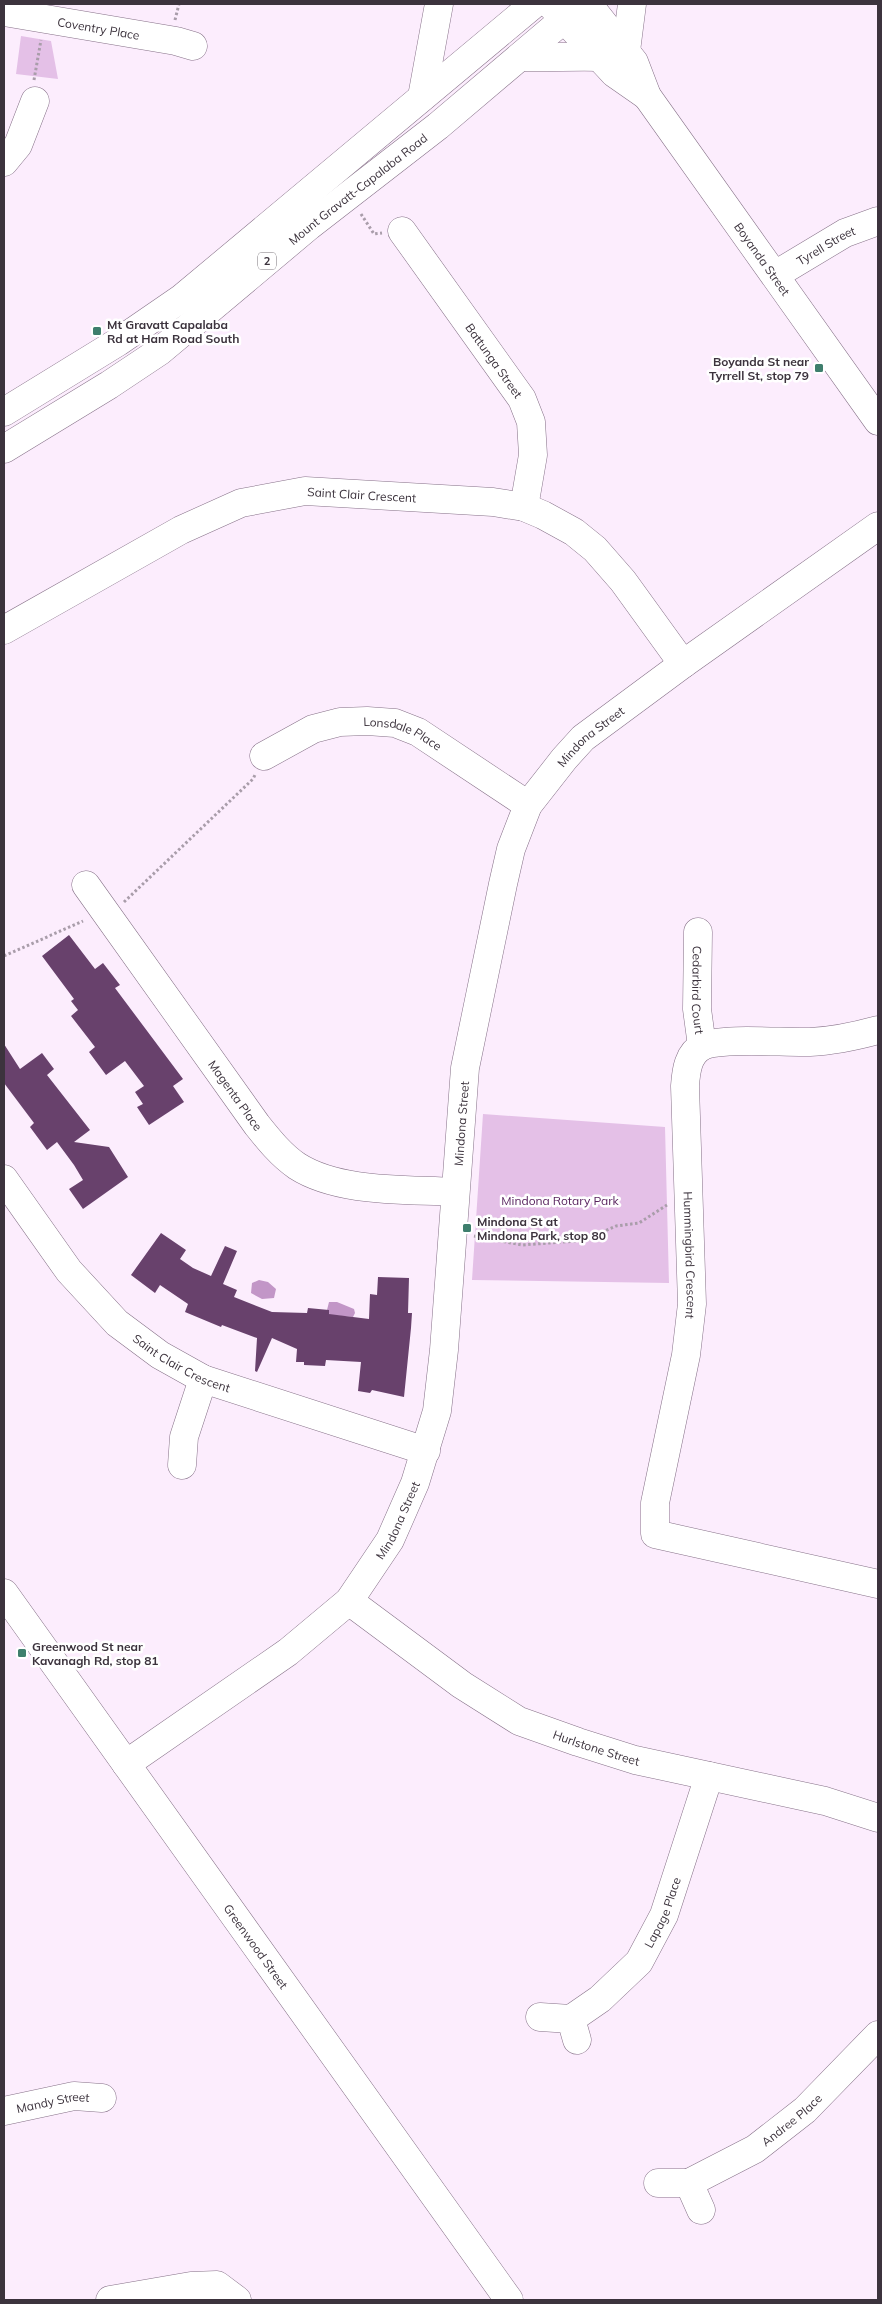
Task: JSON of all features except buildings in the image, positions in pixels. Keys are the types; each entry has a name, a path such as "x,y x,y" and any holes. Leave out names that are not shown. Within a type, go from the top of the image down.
{"main road":[{"path":"422,97 439,4"},
{"name":"2","path":"4,412 118,342 182,298 534,4"},
{"name":"Boyanda Street","path":"588,4 613,54 614,73 647,96 878,421"},
{"path":"520,57 545,58 569,55 613,54 632,4"},
{"name":"Boyanda Street","path":"565,8 613,54"},
{"name":"Mount Gravatt-Capalaba Road","path":"4,449 109,385 160,351 348,196 438,126 520,57 565,8"},
{"name":"Coventry Place","path":"4,12 176,41 193,46"},
{"path":"4,162 18,145 35,101"},
{"name":"Tyrell Street","path":"775,275 845,233 878,221"},
{"name":"Battunga Street","path":"402,232 522,399 532,422 533,456 524,507"},
{"name":"Saint Clair Crescent","path":"4,630 181,530 241,503 305,491 493,502 524,507 544,515 574,532 595,549 623,581 683,664"},
{"name":"Mindona Street","path":"126,1764 288,1652 349,1601 390,1540 415,1483 437,1411 444,1350 465,1068 503,884 512,849 528,805 583,738 683,664 878,526"},
{"name":"Lonsdale Place","path":"264,756 314,729 340,722 395,723 418,732 528,805"},
{"name":"Magenta Place","path":"86,885 257,1125 276,1148 297,1166 322,1178 369,1187 455,1192"},
{"name":"Cedarbird Court","path":"698,932 697,1009 702,1046"},
{"path":"702,1046 726,1042 812,1042 849,1038 878,1030"},
{"name":"Hummingbird Crescent","path":"702,1046 687,1063 685,1086 692,1304 686,1355 655,1503 654,1534 878,1584"},
{"name":"Saint Clair Crescent","path":"4,1179 69,1271 117,1323 160,1355 203,1379 426,1451"},
{"path":"182,1465 184,1437 203,1379"},
{"name":"Greenwood Street","path":"4,1592 509,2300"},
{"name":"Hurlstone Street","path":"349,1601 462,1685 519,1720 578,1742 635,1760 825,1801 878,1818"},
{"name":"Lapage Place","path":"540,2017 574,2030 600,1999 639,1962 664,1915 709,1776"},
{"name":"Andree Place","path":"658,2183 689,2183 755,2149 805,2110 878,2035"},
{"name":"Mandy Street","path":"4,2111 74,2096 102,2098"},
{"path":"689,2183 701,2210"},
{"path":"110,2300 191,2286 218,2286 237,2300"}],"path":[{"path":"35,101 34,75 45,18"},
{"path":"348,196 374,234 402,232"},
{"path":"4,956 85,920 108,916 253,780 264,756"},
{"path":"470,1235 522,1245 576,1241 616,1226 639,1224 650,1218 664,1206 688,1204"}],"green space":[{"path":"21,36 51,41 58,79 16,74"},
{"name":"Mindona Rotary Park","path":"483,1114 665,1127 669,1283 472,1280"}],"shaded area":[{"path":"259,1280 268,1282 276,1289 274,1298 262,1299 251,1293 252,1283"},
{"path":"329,1302 337,1302 354,1309 353,1317 330,1315 327,1310"}],"place":[{"name":"Mt Gravatt Capalaba Rd at Ham Road South","path":"97,331"},
{"name":"Boyanda St near Tyrrell St, stop 79","path":"819,368"},
{"name":"Mindona St at Mindona Park, stop 80","path":"467,1228"},
{"name":"Greenwood St near Kavanagh Rd, stop 81","path":"22,1653"}]}
